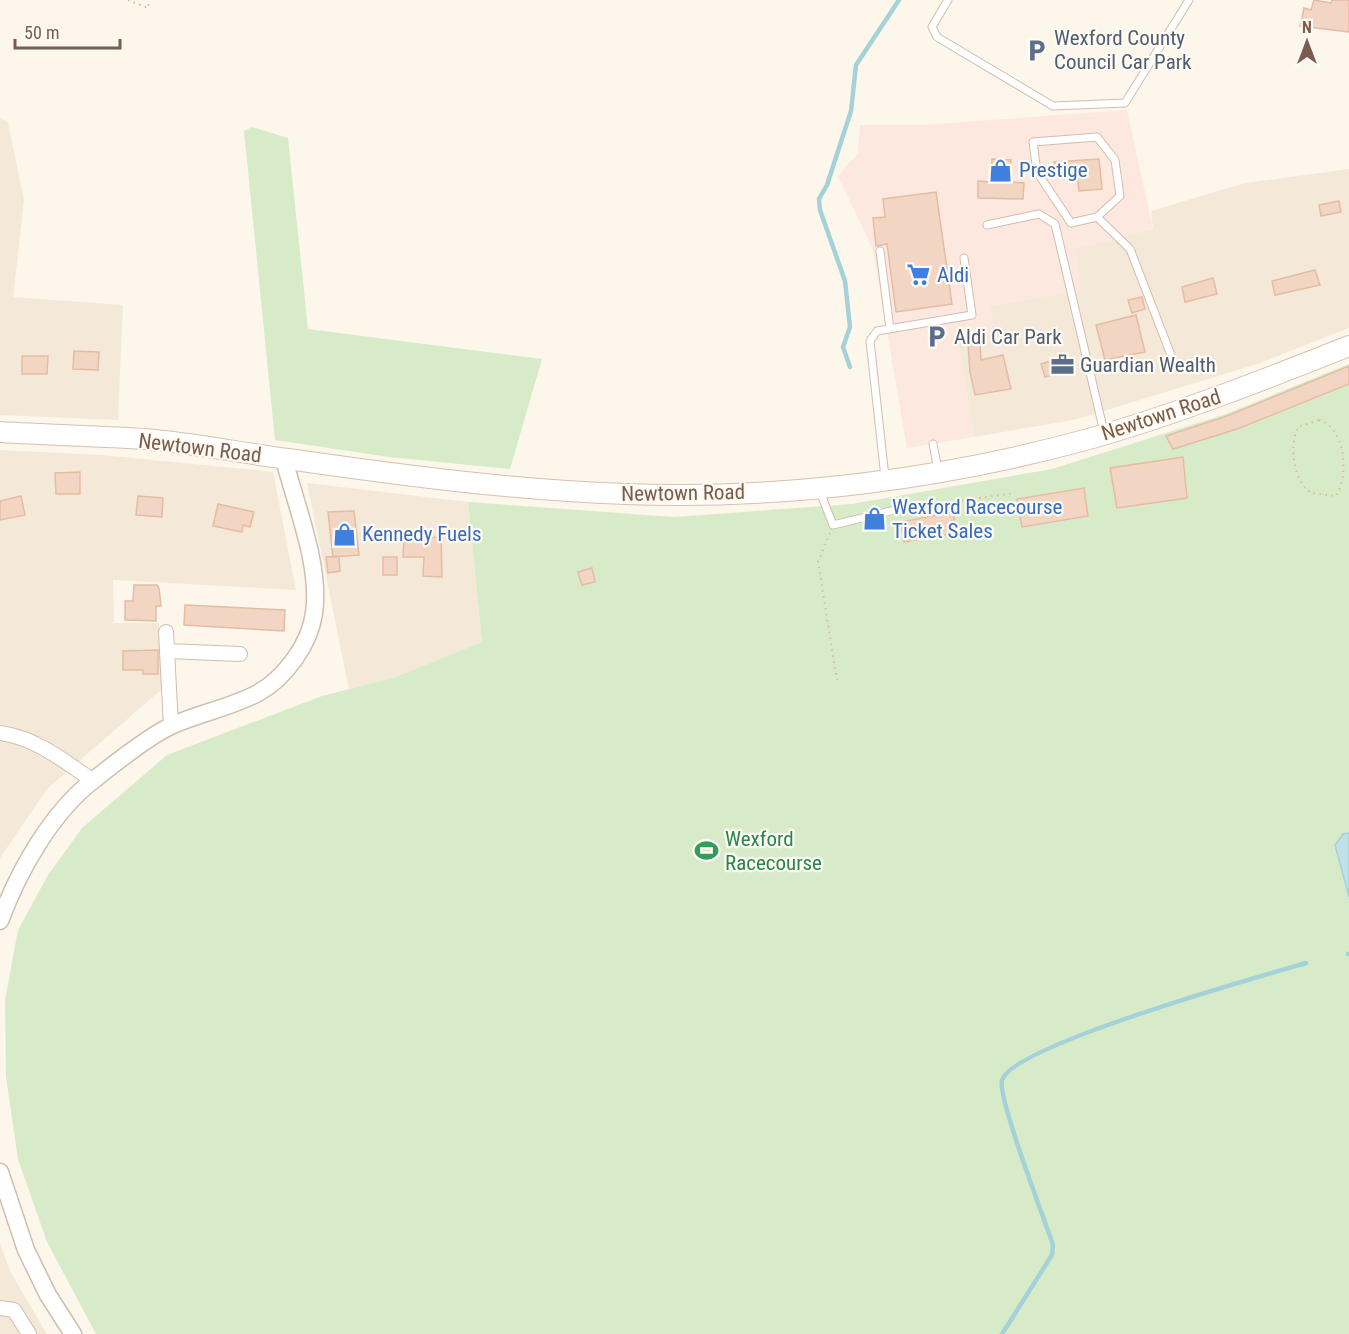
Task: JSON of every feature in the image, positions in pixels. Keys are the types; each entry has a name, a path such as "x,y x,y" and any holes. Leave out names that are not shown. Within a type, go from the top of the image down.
{"main road":[{"name":"Newtown Road","path":"0,432 147,439 452,482 628,495 743,493 885,480 984,464 1105,434 1230,393 1349,346"}],"street":[{"path":"0,921 29,857 60,816 93,781 171,726 259,693 285,670 304,644 314,616 316,583 285,459"},
{"path":"166,632 171,726"},
{"path":"167,651 240,654"},
{"path":"0,733 13,735 44,747 93,781"},
{"path":"0,1172 26,1250 48,1295 73,1334"},
{"path":"0,1308 14,1310 29,1334"}],"lane":[{"path":"948,0 932,27 937,37 1053,106 1125,103 1189,0"},
{"path":"1097,137 1114,160 1120,196 1097,217 1071,223 1037,172 1033,142 1097,137"},
{"path":"987,225 1039,214 1055,224 1105,434"},
{"path":"1097,217 1130,249 1171,355"},
{"path":"880,251 891,329"},
{"path":"885,480 870,341 877,331 972,315 964,258"},
{"path":"933,444 938,473"},
{"path":"818,487 833,525 899,509"}],"path":[{"path":"128,0 148,8 149,0"},
{"path":"1319,420 1328,422 1333,428 1344,455 1345,469 1345,482 1336,496 1322,496 1311,494 1303,487 1293,449 1293,438 1298,427 1319,420"},
{"path":"899,509 1016,494"},
{"path":"833,525 818,562 837,680"}],"shaded area":[{"path":"1127,110 1153,229 1074,249 1081,290 990,306 994,334 958,341 974,437 907,448 873,250 838,176 858,153 860,125 922,125"},
{"path":"0,117 8,123 24,200 13,297 123,305 118,420 0,415"},
{"path":"1349,169 1349,328 1257,364 1074,420 974,437 958,341 994,334 989,306 1081,290 1074,249 1153,229 1151,211 1245,183"},
{"path":"0,450 102,455 273,472 296,590 113,580 114,623 159,623 162,689 47,789 0,858"},
{"path":"307,483 468,502 482,642 393,678 349,689"},
{"path":"0,1244 11,1273 47,1334 0,1334"}],"green space":[{"path":"252,127 288,138 308,329 542,359 510,469 389,457 275,440 244,131"},
{"name":"Wexford Racecourse","path":"1349,364 1349,1334 96,1334 47,1242 18,1159 6,1077 5,1000 18,930 48,875 82,828 167,755 322,696 393,678 482,642 468,502 674,517 852,504 1052,469 1226,414"}],"water":[{"path":"1349,833 1349,897 1335,845 1343,834"}],"building":[{"path":"1314,0 1331,3 1332,0 1349,0 1349,32 1300,26 1304,8 1311,10"},
{"path":"992,159 1011,160 1010,182 1024,183 1023,199 978,198 978,181 991,182"},
{"path":"1099,159 1102,189 1079,191 1077,173 1055,175 1054,162"},
{"name":"Aldi","path":"936,192 952,304 896,312 887,244 876,246 873,218 885,217 883,199"},
{"path":"1339,201 1341,212 1321,216 1319,205"},
{"path":"1315,270 1320,285 1275,295 1272,281"},
{"path":"1213,278 1217,294 1185,302 1182,287"},
{"path":"1142,297 1145,309 1132,313 1128,300"},
{"path":"1136,315 1145,352 1105,360 1096,325"},
{"path":"968,344 980,344 981,360 1003,355 1011,389 975,395 970,372"},
{"path":"74,351 99,352 98,370 73,369"},
{"path":"22,356 48,356 47,374 22,374"},
{"path":"1067,356 1071,369 1045,377 1041,364"},
{"path":"1349,366 1349,384 1237,429 1173,449 1166,436 1227,416"},
{"path":"1183,457 1187,498 1117,508 1110,468"},
{"path":"80,472 80,494 56,494 55,473"},
{"path":"1084,488 1088,516 1022,527 1017,499"},
{"path":"21,496 25,515 0,520 0,501"},
{"path":"138,496 163,498 162,517 136,515"},
{"path":"218,504 254,512 250,527 243,525 242,532 213,526"},
{"name":"Kennedy Fuels","path":"354,511 359,555 333,557 328,512"},
{"path":"953,512 956,533 904,542 901,522"},
{"path":"441,537 442,577 423,576 424,557 403,557 404,539"},
{"path":"339,556 340,571 328,573 326,557"},
{"path":"383,557 397,557 397,575 383,575"},
{"path":"592,568 595,582 582,585 578,572"},
{"path":"134,585 157,585 159,588 161,606 156,606 156,621 125,620 125,601 133,601"},
{"path":"185,605 285,610 284,631 184,625"},
{"path":"158,650 158,674 143,674 143,670 123,670 123,651"}],"waterway":[{"path":"850,367 843,347 850,327 845,281 820,210 819,199 827,185 851,111 856,65 899,0"},
{"path":"1002,1334 1052,1255 1053,1245 1014,1133 1002,1091 1002,1080 1017,1065 1092,1031 1142,1013 1306,963"}],"place":[{"name":"Wexford County Council Car Park","path":"1036,50"},
{"name":"Prestige","path":"1001,170"},
{"name":"Aldi","path":"919,275"},
{"name":"Aldi Car Park","path":"936,337"},
{"name":"Guardian Wealth","path":"1062,365"},
{"name":"Wexford Racecourse Ticket Sales","path":"874,519"},
{"name":"Kennedy Fuels","path":"344,534"},
{"name":"Wexford Racecourse","path":"707,851"}]}
